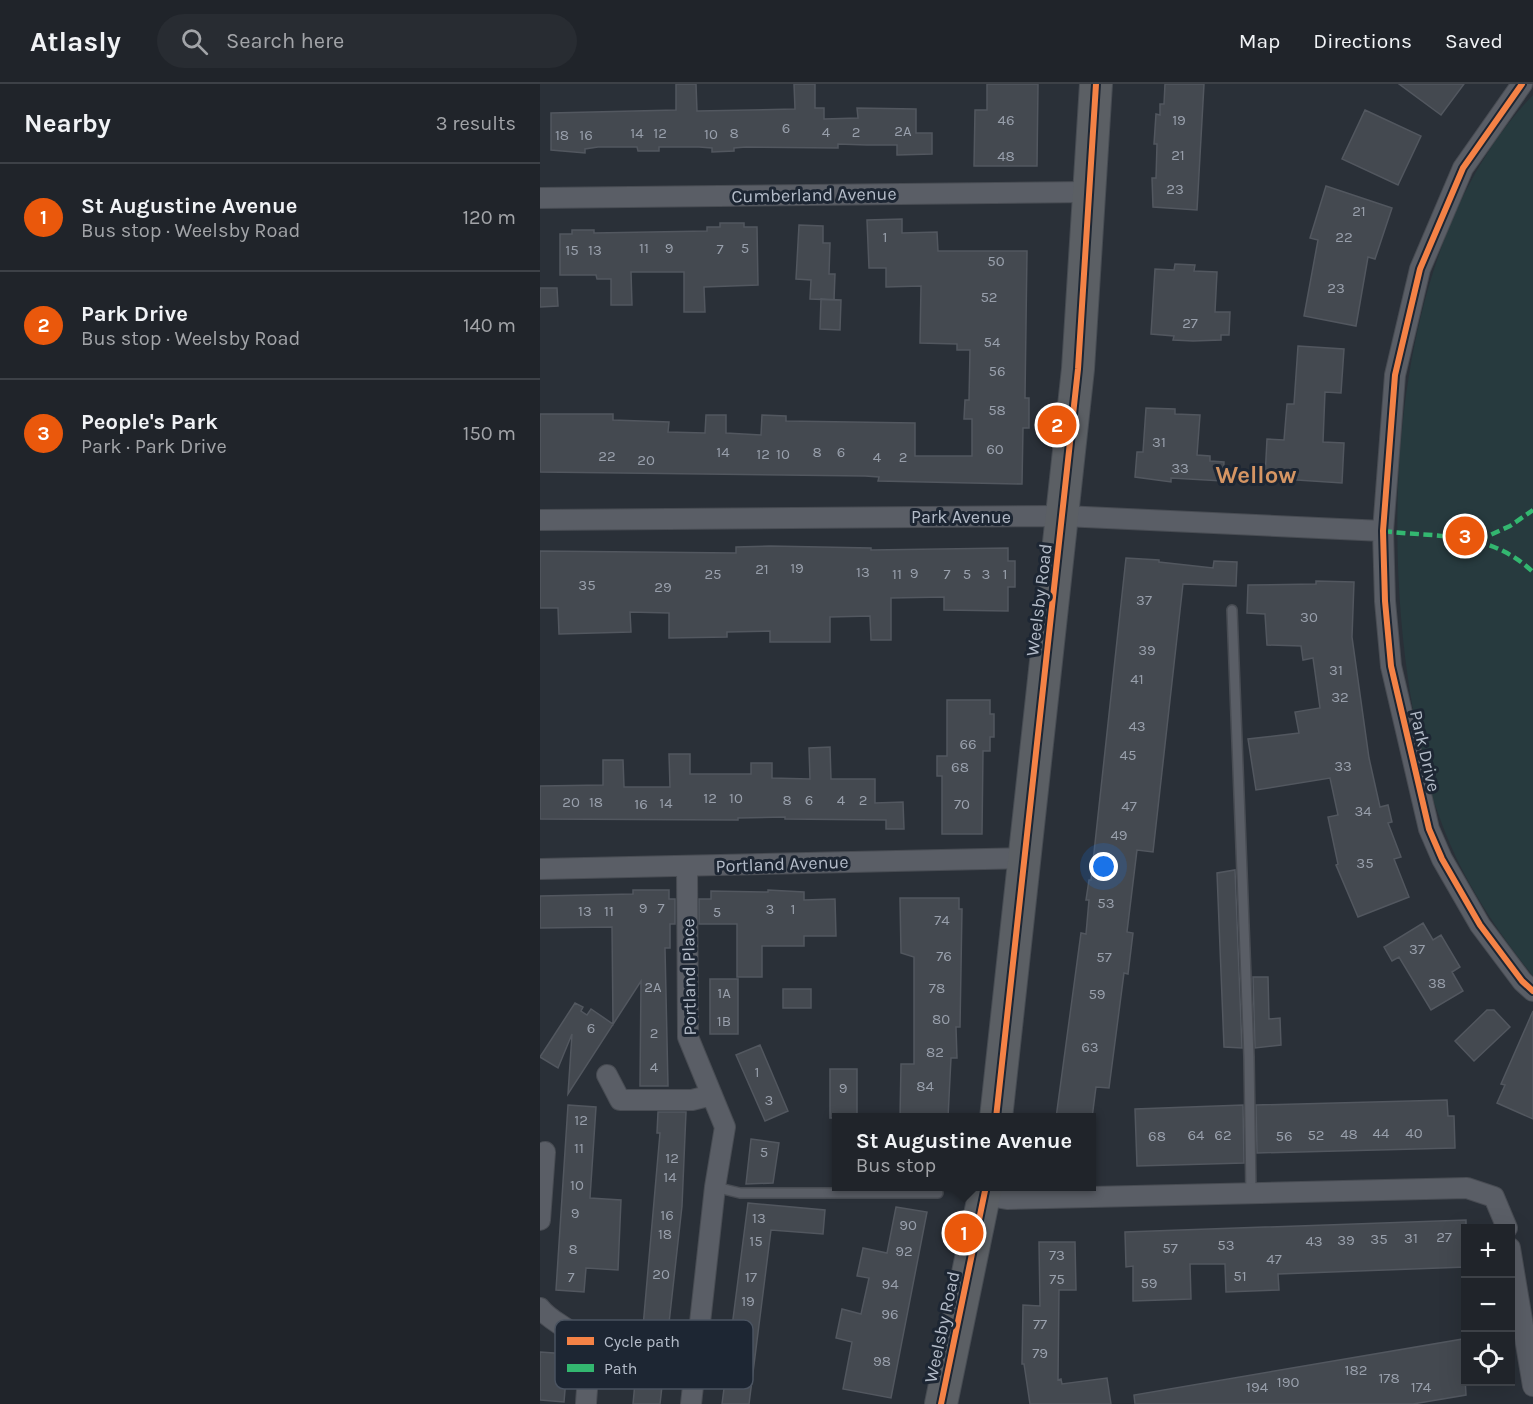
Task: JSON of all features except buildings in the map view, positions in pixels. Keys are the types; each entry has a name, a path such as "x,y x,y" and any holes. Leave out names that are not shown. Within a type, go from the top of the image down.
{"highway":[{"name":"Weelsby Road","path":"997,1113 1064,516 1078,369 1096,84"},
{"name":"Weelsby Road","path":"941,1404 985,1191"}],"street":[{"name":"Park Drive","path":"1522,84 1463,168 1420,269 1395,375 1383,531 1385,601 1391,666 1429,829 1442,860 1480,925 1522,981 1533,991"},
{"name":"Cumberland Avenue","path":"540,198 1088,192"},
{"name":"Park Avenue","path":"540,520 1064,516 1383,531"},
{"name":"Portland Avenue","path":"540,869 1024,858"},
{"name":"Portland Place","path":"687,866 688,1037 725,1127 715,1187 700,1320"},
{"path":"606,1075 620,1100 692,1100 712,1095"},
{"path":"540,1220 545,1152"},
{"path":"985,1191 1007,1199 1251,1195 1467,1188 1494,1197 1505,1224"},
{"path":"1515,1278 1533,1386"},
{"path":"540,1308 555,1324"},
{"path":"586,1404 587,1389"},
{"name":"Portland Place","path":"691,1404 693,1389"}],"lane":[{"path":"1232,610 1249,1057 1251,1195"},
{"path":"715,1187 740,1193 938,1193"}],"green space":[{"path":"1533,95 1533,976 1478,899 1446,835 1433,799 1411,698 1402,624 1397,545 1399,463 1408,380 1425,299 1451,223 1487,154"}],"marked path":[{"path":"1479,540 1510,526 1533,510"},
{"path":"1383,531 1462,538 1481,542 1516,558 1533,572"}],"cycle path":[{"path":"997,1113 1078,369 1096,84"},
{"path":"1522,84 1463,168 1420,269 1395,375 1383,531 1385,601 1391,666 1429,829 1442,859 1480,925 1522,981 1533,991"},
{"path":"941,1404 985,1191"}],"place":[{"name":"Park Drive","path":"1057,425"},
{"name":"People's Park","path":"1465,536"},
{"name":"St Augustine Avenue","path":"964,1233"}],"district":[{"name":"Wellow","path":"1256,475"}]}
